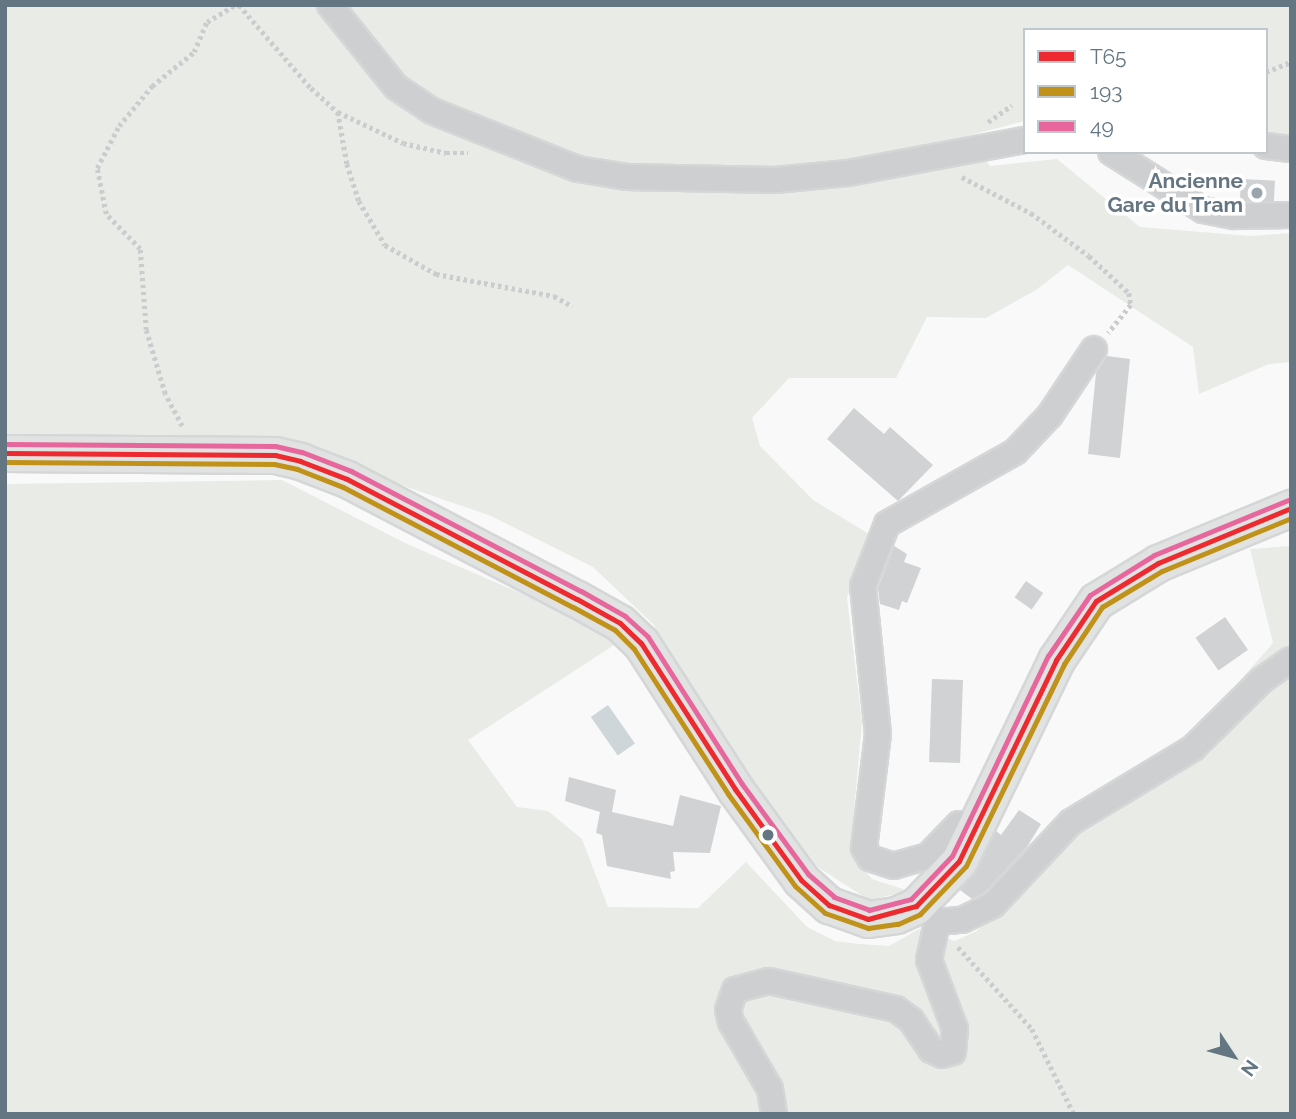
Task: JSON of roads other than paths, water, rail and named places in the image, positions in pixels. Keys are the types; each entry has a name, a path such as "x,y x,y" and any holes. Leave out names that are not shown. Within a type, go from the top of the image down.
{"main road":[{"path":"5,453 275,455 320,467 620,623 655,662 783,858 820,898 839,911 868,919 930,912 975,833 1056,660 1096,601 1112,587 1158,563 1291,508"}],"street":[{"path":"330,5 396,87 432,110 579,169 627,177 733,182 848,173 1023,140"},
{"path":"1268,146 1291,149"},
{"path":"1114,154 1203,210 1234,216 1291,215"},
{"path":"975,833 959,824 928,856 894,866 870,858 864,848 878,734 863,586 887,524 1015,452 1050,415 1094,349"},
{"path":"774,1114 769,1089 731,1022 729,999 734,990 769,981 896,1009 911,1020 931,1050 942,1055 953,1052 956,1029 929,960 930,912 962,920 993,905 1071,822 1193,748 1262,680 1291,660"}],"place":[{"name":"Ancienne Gare du Tram","path":"1257,193"}]}
